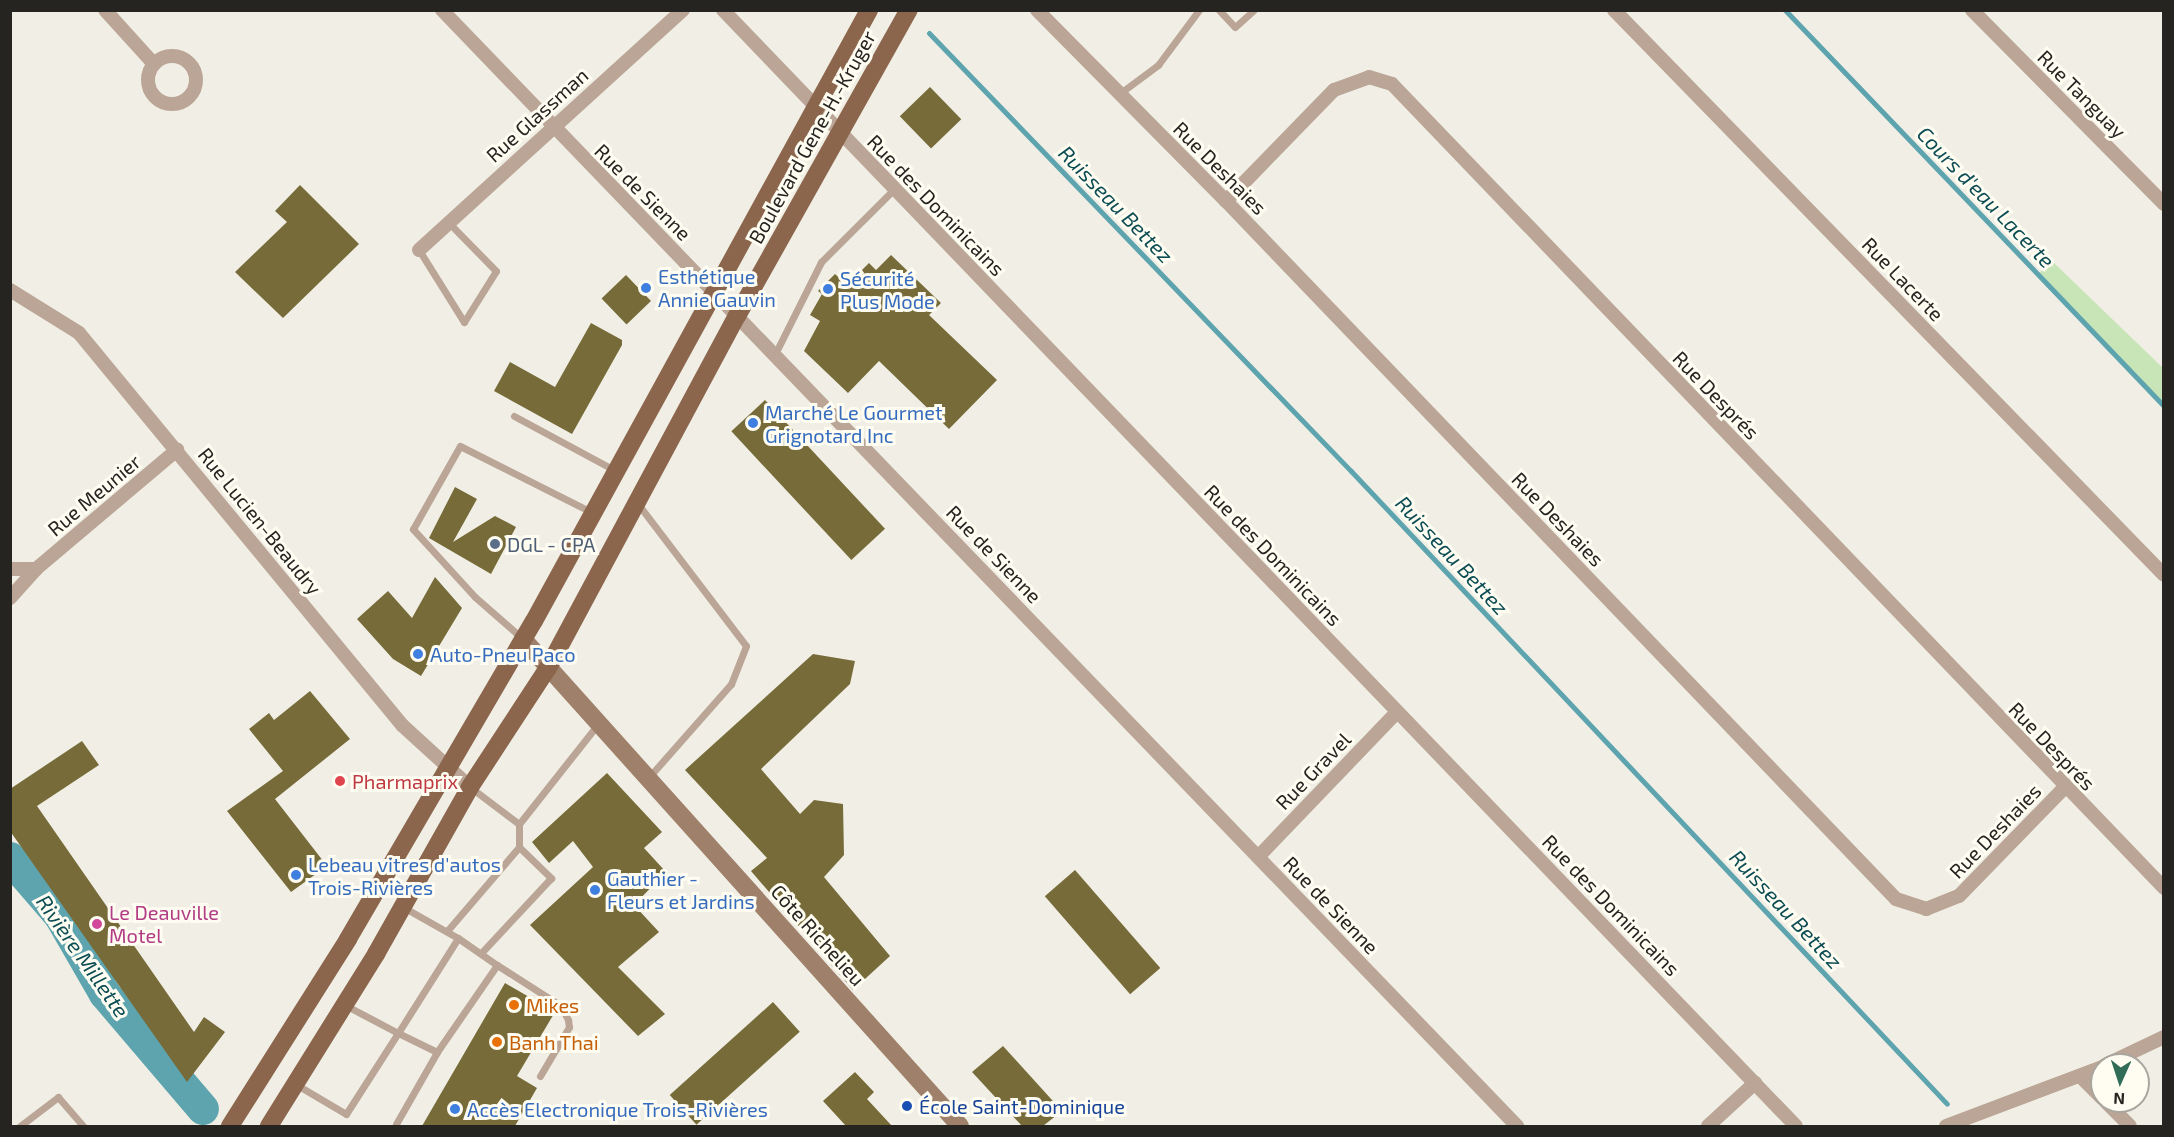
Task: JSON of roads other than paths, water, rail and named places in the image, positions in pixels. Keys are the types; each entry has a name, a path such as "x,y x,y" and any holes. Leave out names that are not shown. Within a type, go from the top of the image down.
{"main road":[{"name":"Boulevard Gene-H.-Kruger","path":"230,1126 348,939 522,639 869,10"},
{"name":"Boulevard Gene-H.-Kruger","path":"268,1126 297,1085 345,1005 470,787 549,668 737,316 909,10"}],"street":[{"path":"105,10 154,64"},
{"name":"Rue de Sienne","path":"442,10 551,128 715,292 1517,1126"},
{"name":"Rue Glassman","path":"419,250 683,10"},
{"name":"Rue des Dominicains","path":"723,10 815,109 1796,1126"},
{"name":"Rue Deshaies","path":"1037,10 1226,201 1896,899 1926,909 1959,896 2064,788"},
{"name":"Rue Lacerte","path":"1614,10 2163,575"},
{"name":"Rue Tanguay","path":"1972,10 2163,204"},
{"name":"Rue Després","path":"1226,201 1334,90 1369,77 1392,84 2064,788 2163,888"},
{"name":"Rue Lucien-Beaudry","path":"10,290 80,333 402,725 470,787"},
{"name":"Rue Meunier","path":"10,598 36,569 177,450"},
{"path":"10,569 36,569"},
{"name":"Côte Richelieu","path":"522,639 960,1126"},
{"name":"Rue Gravel","path":"1258,857 1397,712"},
{"path":"2130,1053 2163,1037"},
{"path":"1946,1126 2090,1073"},
{"path":"2081,1077 2090,1086"},
{"path":"1708,1126 1755,1083"},
{"path":"2116,1113 2130,1126"}],"lane":[{"path":"1119,94 1158,66 1199,10"},
{"path":"1219,10 1235,27 1254,10"},
{"path":"775,354 821,262 894,189"},
{"path":"419,250 464,322 496,271 449,223"},
{"path":"514,416 616,471"},
{"path":"522,639 475,597 413,529 460,446 593,513"},
{"path":"637,502 746,646 731,684 648,779"},
{"path":"447,932 519,847 519,824 597,724"},
{"path":"470,787 519,824"},
{"path":"481,953 551,878 519,847"},
{"path":"403,907 458,938 561,1006 569,1027 540,1076"},
{"path":"297,1085 346,1114 458,938"},
{"path":"396,1124 437,1052 497,965"},
{"path":"345,1005 437,1052"},
{"path":"20,1126 58,1097 81,1126"}],"waterway":[{"name":"Cours d'eau Lacerte","path":"1785,10 2164,406"},
{"name":"Ruisseau Bettez","path":"929,33 1351,471 1947,1104"},
{"name":"Rivière Millette","path":"10,858 60,916 105,994 203,1109"}],"place":[{"name":"Esthétique Annie Gauvin","path":"646,288"},
{"name":"Sécurité Plus Mode","path":"828,289"},
{"name":"Marché Le Gourmet Grignotard Inc","path":"753,423"},
{"name":"DGL - CPA","path":"495,544"},
{"name":"Auto-Pneu Paco","path":"418,654"},
{"name":"Pharmaprix","path":"340,781"},
{"name":"Lebeau vitres d'autos Trois-Rivières","path":"296,875"},
{"name":"Gauthier - Fleurs et Jardins","path":"595,890"},
{"name":"Le Deauville Motel","path":"97,924"},
{"name":"Mikes","path":"514,1005"},
{"name":"Banh Thai","path":"497,1042"},
{"name":"École Saint-Dominique","path":"907,1106"},
{"name":"Accès Electronique Trois-Rivières","path":"455,1109"}]}
